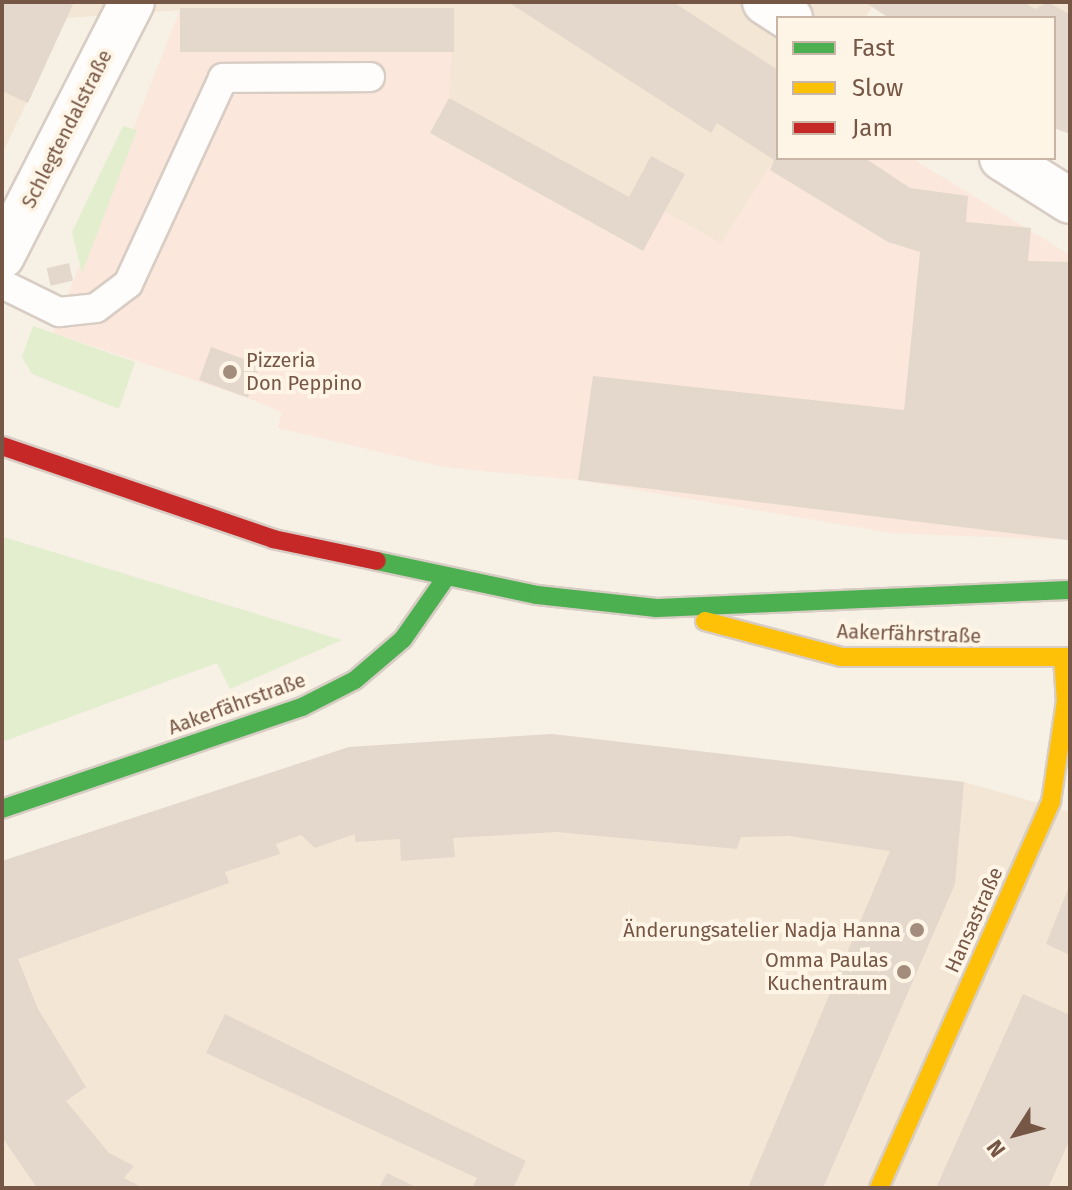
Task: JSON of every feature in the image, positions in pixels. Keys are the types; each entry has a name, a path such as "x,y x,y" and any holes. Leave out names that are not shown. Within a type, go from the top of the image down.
{"main road":[{"name":"Aakerfährstraße","path":"2,446 273,539 445,579 656,608 841,657 1067,658"},
{"name":"Aakerfährstraße","path":"2,809 302,707 355,680 403,639 445,579"},
{"name":"Aakerfährstraße","path":"656,608 1070,590"},
{"name":"Hansastraße","path":"879,1188 1051,802 1064,728 1067,658"}],"street":[{"name":"Schlegtendalstraße","path":"2,256 132,2"},
{"path":"765,2 787,16"},
{"path":"1005,160 1055,192"}],"lane":[{"path":"2,284 59,312 96,308 128,284 223,78 370,77"}],"shaded area":[{"path":"2,2 1070,2 1070,134 1056,129 1056,16 886,16 872,7 866,16 776,16 776,157 721,243 643,251 430,133 449,98 180,10 67,18 2,154"},
{"path":"454,8 449,98 430,133 642,251 664,211 721,243 776,156 776,160 914,160 1070,255 1068,540 892,533 578,480 444,467 278,428 282,412 53,333 180,10"},
{"path":"552,734 964,782 1070,812 1070,1188 2,1188 2,861 349,747"}],"green space":[{"path":"123,126 137,130 82,273 72,232"},
{"path":"33,326 135,362 119,409 32,374 22,357"},
{"path":"2,538 342,640 230,689 217,663 2,742"}],"building":[{"path":"2,2 74,2 28,103 2,91"},
{"path":"508,2 673,2 776,69 776,160 868,160 910,188 968,196 966,222 1031,228 1028,261 1070,262 1068,540 578,480 593,376 904,410 920,252 888,242 770,170 774,160 717,123 711,133"},
{"path":"865,2 1024,2 1035,9 1048,2 1070,15 1070,134 1056,129 1056,16 886,16"},
{"path":"180,8 454,8 454,52 180,52"},
{"path":"449,98 629,197 651,156 685,174 643,251 430,133"},
{"path":"69,263 73,281 51,286 47,268"},
{"name":"Pizzeria Don Peppino","path":"211,347 260,365 248,398 199,380"},
{"path":"552,734 964,782 955,884 823,1188 748,1188 890,851 789,836 741,837 737,849 557,832 453,838 455,857 401,861 400,839 355,842 355,834 315,848 301,835 276,844 280,854 225,872 229,883 18,959 38,1009 86,1087 66,1101 109,1153 134,1166 124,1178 143,1188 37,1188 2,1137 2,861 349,747"},
{"path":"1070,884 1070,955 1046,944"},
{"path":"1023,994 1070,1015 1070,1139 1048,1188 936,1188"},
{"path":"225,1014 526,1161 513,1188 472,1188 477,1178 206,1053"},
{"path":"387,1173 418,1188 379,1188"}],"traffic: fast":[{"path":"377,561 537,595 656,608 1070,590"},
{"path":"2,809 302,707 355,680 403,639 445,579"}],"traffic: slow":[{"path":"705,621 841,657 1070,657"},
{"path":"879,1188 1051,802 1066,701 1063,658"}],"traffic: jam":[{"path":"2,446 273,539 377,561"}],"place":[{"name":"Pizzeria Don Peppino","path":"230,372"},
{"name":"Änderungsatelier Nadja Hanna","path":"917,930"},
{"name":"Omma Paulas Kuchentraum","path":"904,972"}]}
